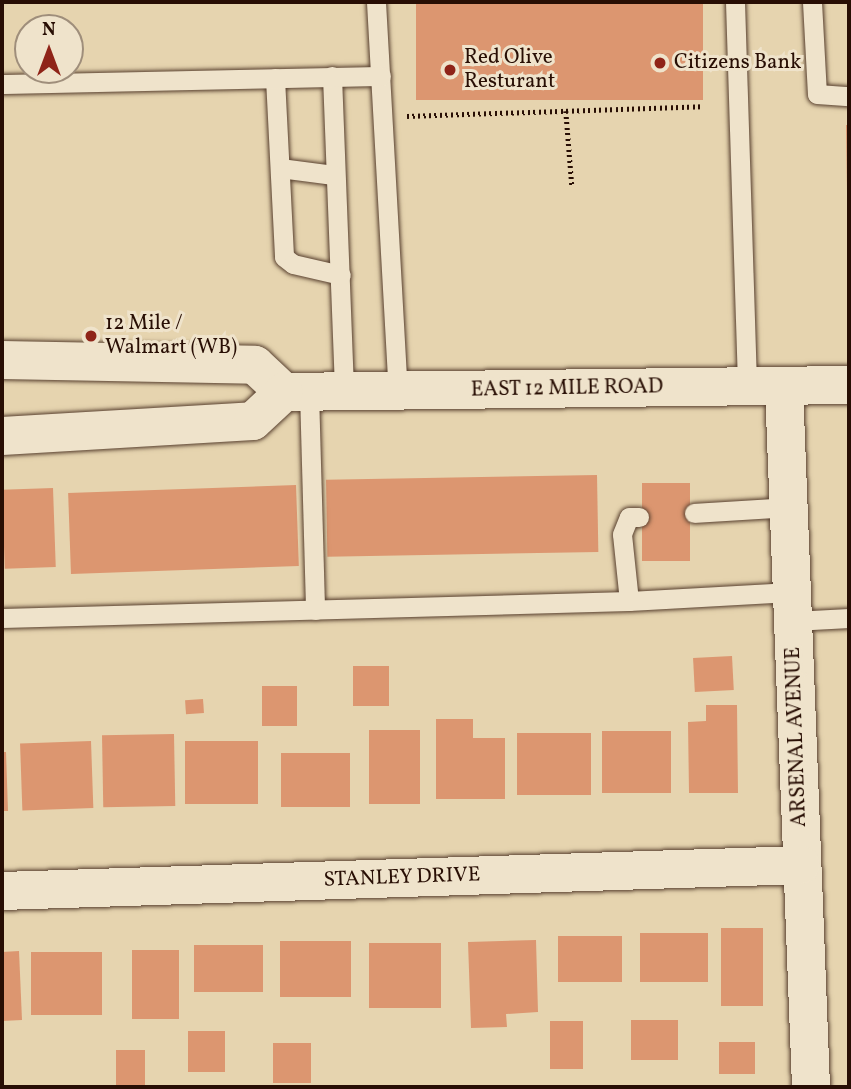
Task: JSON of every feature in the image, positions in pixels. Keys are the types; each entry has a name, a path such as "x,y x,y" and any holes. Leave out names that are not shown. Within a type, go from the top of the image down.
{"street":[{"path":"2,360 256,365 313,391"},
{"name":"EAST 12 MILE ROAD","path":"313,391 849,385"},
{"name":"ARSENAL AVENUE","path":"766,387 789,507 811,1087"},
{"path":"2,436 253,421 313,391"},
{"name":"STANLEY DRIVE","path":"2,891 801,865"}],"lane":[{"path":"376,2 398,390"},
{"path":"735,2 766,387"},
{"path":"812,2 817,94 849,96"},
{"path":"315,610 313,391 341,275 334,175 332,76"},
{"path":"2,84 380,76"},
{"path":"275,78 284,257 293,264 341,275"},
{"path":"280,168 334,175"},
{"path":"694,513 789,507"},
{"path":"629,601 622,534 629,517 639,517"},
{"path":"2,618 629,601 792,607 849,618"}],"path":[{"path":"407,104 407,116 704,106"},
{"path":"566,111 572,186"}],"building":[{"path":"416,2 703,2 703,100 416,100"},
{"path":"846,125 849,125 849,192 847,192"},
{"path":"597,475 598,552 327,557 326,480"},
{"path":"642,483 690,483 690,561 642,561"},
{"path":"296,485 299,566 71,574 68,493"},
{"path":"53,488 56,567 5,569 2,490"},
{"path":"732,656 734,690 695,692 693,658"},
{"path":"353,666 389,666 389,706 353,706"},
{"path":"262,686 297,686 297,726 262,726"},
{"path":"203,699 204,713 186,714 185,700"},
{"path":"706,705 737,705 738,793 689,793 688,722 706,721"},
{"path":"436,719 473,719 473,738 505,738 505,799 436,799"},
{"path":"369,730 420,730 420,804 369,804"},
{"path":"602,731 671,731 671,793 602,793"},
{"path":"517,733 591,733 591,795 517,795"},
{"path":"174,734 175,806 103,807 102,735"},
{"path":"91,741 93,808 22,810 20,743"},
{"path":"185,741 258,741 258,804 185,804"},
{"path":"2,752 6,752 8,811 2,811"},
{"path":"281,753 350,753 350,807 281,807"},
{"path":"721,928 763,928 763,1006 721,1006"},
{"path":"640,933 708,933 708,982 640,982"},
{"path":"558,936 622,936 622,982 558,982"},
{"path":"536,940 538,1012 506,1014 507,1027 471,1028 468,942"},
{"path":"280,941 351,941 351,997 280,997"},
{"path":"369,943 441,943 441,1008 369,1008"},
{"path":"194,945 263,945 263,992 194,992"},
{"path":"132,950 179,950 179,1019 132,1019"},
{"path":"19,951 22,1020 2,1021 2,952"},
{"path":"31,952 102,952 102,1015 31,1015"},
{"path":"631,1020 678,1020 678,1060 631,1060"},
{"path":"550,1021 583,1021 583,1069 550,1069"},
{"path":"188,1031 225,1031 225,1072 188,1072"},
{"path":"719,1042 755,1042 755,1074 719,1074"},
{"path":"273,1043 311,1043 311,1083 273,1083"},
{"path":"116,1050 145,1050 145,1087 116,1087"}],"place":[{"name":"Citizens Bank","path":"660,63"},
{"name":"Red Olive Resturant","path":"450,70"},
{"name":"12 Mile / Walmart (WB)","path":"91,336"}]}
